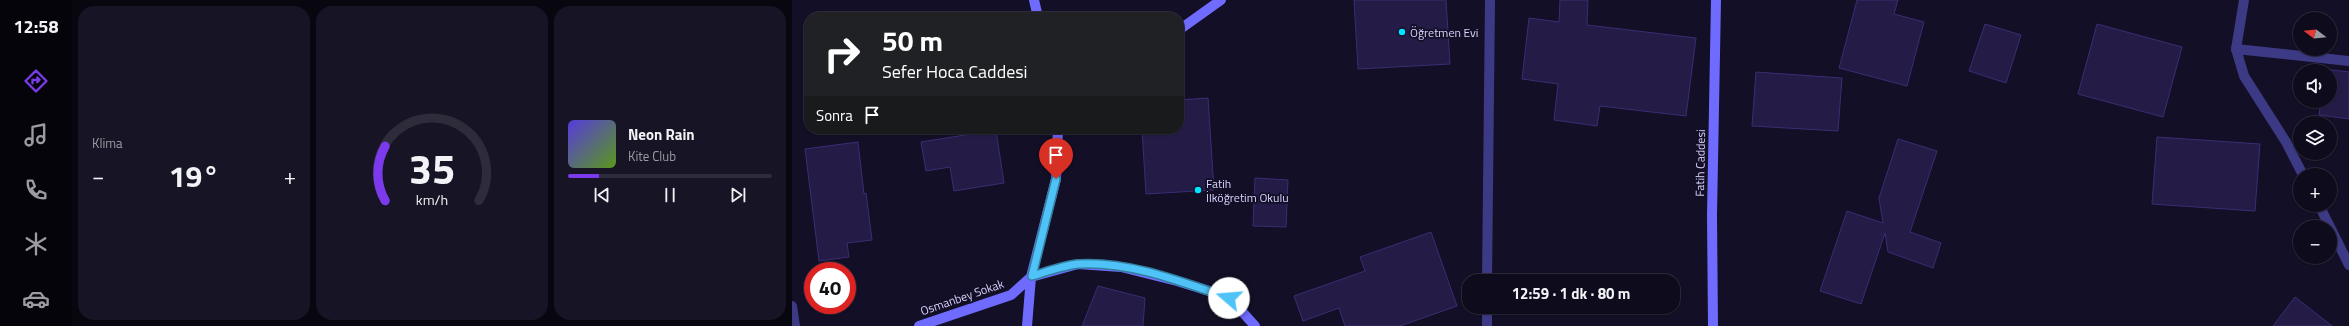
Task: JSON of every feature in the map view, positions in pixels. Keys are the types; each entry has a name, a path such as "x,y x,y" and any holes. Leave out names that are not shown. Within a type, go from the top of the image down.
{"street":[{"path":"1034,0 1037,12"},
{"path":"1184,26 1221,0"},
{"path":"1487,274 1490,0"},
{"name":"Fatih Caddesi","path":"1713,326 1712,215 1716,0"},
{"path":"2244,0 2236,49 2244,76 2286,142 2300,168"},
{"path":"2236,49 2349,61"},
{"path":"1027,326 1032,276 1056,179 1058,134"},
{"path":"2322,212 2349,265"},
{"path":"1032,276 1078,264 1122,267 1177,281 1229,298 1255,326"},
{"name":"Osmanbey Sokak","path":"919,326 1012,295 1032,276"},
{"path":"792,306 795,326"},
{"path":"1487,314 1487,326"}],"building":[{"name":"Öğretmen Evi","path":"1354,0 1446,0 1450,64 1358,69"},
{"path":"1560,0 1588,0 1587,25 1696,38 1686,116 1600,106 1597,126 1554,120 1558,84 1522,79 1529,18 1559,22"},
{"path":"1857,0 1898,0 1894,14 1924,22 1907,86 1839,68"},
{"path":"1985,24 2021,35 2006,83 1969,71"},
{"path":"2097,24 2182,47 2163,117 2078,94"},
{"path":"2337,70 2349,72 2349,119 2337,117 2337,116 2319,115 2320,108 2337,108"},
{"path":"1756,72 1842,78 1838,131 1752,126"},
{"path":"1208,98 1214,190 1146,194 1142,134 1184,134 1184,100"},
{"path":"971,134 997,134 1004,183 954,191 950,167 926,171 921,142"},
{"path":"2157,137 2260,144 2255,211 2152,204"},
{"path":"1898,139 1937,151 1910,232 1941,243 1933,268 1888,252 1885,233 1861,304 1820,291 1847,211 1883,223 1879,198"},
{"path":"858,142 864,194 866,193 872,240 847,243 849,257 819,261 805,149"},
{"path":"1255,178 1288,180 1286,227 1253,226"},
{"path":"1431,232 1457,306 1400,326 1345,326 1339,308 1303,321 1294,296 1365,271 1360,257"},
{"path":"1098,286 1145,298 1143,326 1082,326"},
{"path":"2295,297 2332,326 2273,326"}],"place":[{"name":"Öğretmen Evi","path":"1402,32"},
{"name":"Fatih İlköğretim Okulu","path":"1198,190"}],"route":[{"path":"1056,179 1032,276 1078,264 1122,267 1177,281 1229,298"}]}
